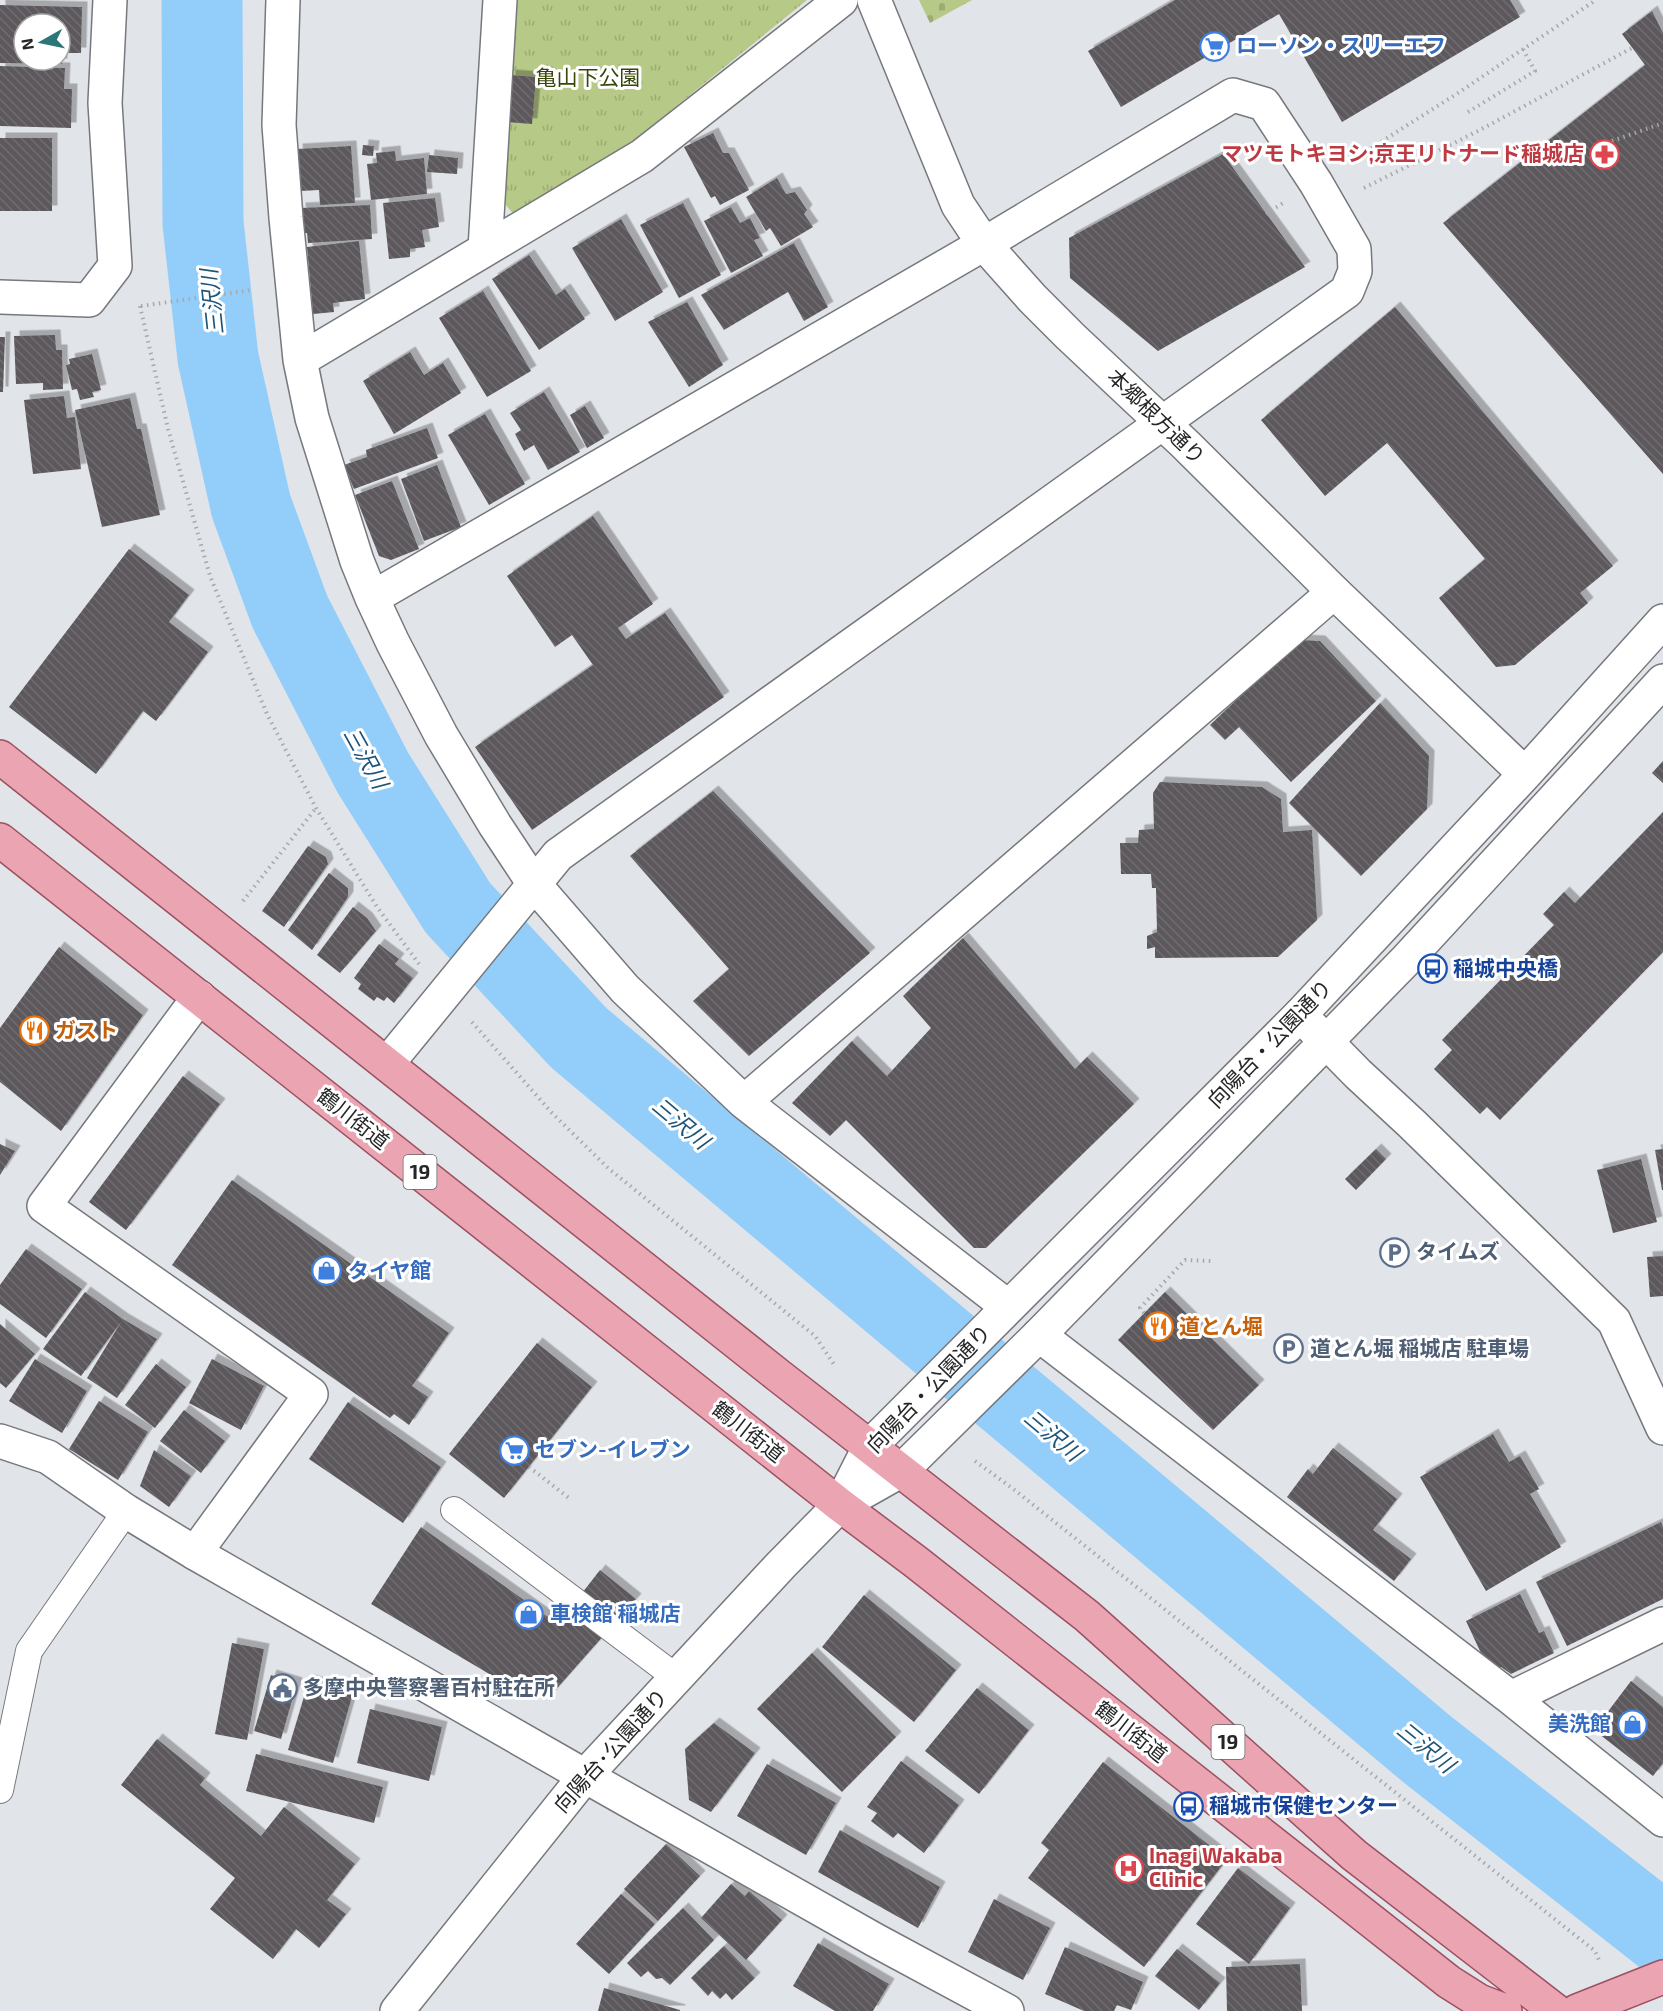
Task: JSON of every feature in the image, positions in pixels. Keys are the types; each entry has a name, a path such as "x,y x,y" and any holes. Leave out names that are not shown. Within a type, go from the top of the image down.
{"main road":[{"name":"19","path":"0,757 769,1368 1088,1616 1354,1855 1556,2011"},
{"name":"鶴川街道","path":"0,840 840,1505 916,1562 1449,1982 1479,2001 1504,2011"},
{"path":"1577,2011 1653,1981"}],"street":[{"path":"0,297 89,300 115,266 105,103 110,0"},
{"path":"283,0 279,125 300,360 312,418 357,561 372,598 441,735 495,825 525,895 744,1102 1008,1308"},
{"path":"485,249 500,0"},
{"path":"300,360 642,156 841,0"},
{"name":"本郷根方通り","path":"874,0 958,206 984,244 1032,298 1525,774"},
{"path":"372,598 984,244 1233,95 1264,104 1316,183 1354,249 1355,271 1347,291 558,855 387,1064"},
{"path":"744,1102 1334,592"},
{"name":"向陽台・公園通り","path":"840,1505 870,1446 1300,1015 1525,774 1663,621"},
{"name":"向陽台・公園通り","path":"840,1505 902,1470 1028,1346 1327,1043 1663,681"},
{"path":"195,1553 311,1394 44,1206 199,997"},
{"path":"1300,1015 1614,1321 1663,1428"},
{"path":"1028,1346 1511,1698 1663,1820"},
{"path":"0,1441 48,1457 126,1511 195,1553 875,1940 1007,2011"},
{"name":"向陽台･公園通り","path":"397,2011 585,1776 840,1505"},
{"path":"1511,1698 1663,1624"}],"lane":[{"path":"454,1510 676,1678"},
{"path":"0,1790 29,1651 126,1511"}],"path":[{"path":"1348,163 1596,0"},
{"path":"1363,189 1478,131 1632,48"},
{"path":"1468,112 1535,71 1522,49"},
{"path":"1612,141 1663,123"},
{"path":"1266,214 1288,200"},
{"path":"156,304 256,289"},
{"path":"140,306 168,429 210,576 267,714 316,808 377,908 422,968"},
{"path":"239,906 316,808"},
{"path":"471,1021 551,1112 608,1168 815,1336 839,1372"},
{"path":"1144,1313 1140,1308 1185,1260 1212,1261"},
{"path":"975,1461 1595,1950 1601,1966"},
{"path":"529,1467 569,1498"}],"green space":[{"name":"亀山下公園","path":"514,0 807,0 637,138 515,216 501,199"},
{"path":"919,0 972,0 930,23"}],"building":[{"path":"1175,0 1510,0 1520,17 1342,122 1279,14 1121,107 1088,51"},
{"path":"0,5 82,7 81,53 72,53 72,12 12,12 12,63 0,63"},
{"path":"1652,11 1663,33 1663,474 1443,223 1645,65 1622,34"},
{"path":"0,66 12,66 12,72 65,72 64,89 72,89 71,128 0,126"},
{"path":"510,75 536,77 532,124 507,122"},
{"path":"713,133 723,153 729,153 749,190 720,205 715,196 711,198 684,147"},
{"path":"0,138 52,138 52,211 0,211"},
{"path":"363,145 374,146 373,156 362,155"},
{"path":"351,146 355,203 320,205 319,190 300,191 297,149"},
{"path":"395,151 396,161 424,158 427,194 371,200 367,164 377,163 376,153"},
{"path":"1223,154 1305,267 1158,351 1070,278 1069,238"},
{"path":"429,155 458,158 457,174 427,172"},
{"path":"777,178 786,194 795,192 807,210 804,214 813,227 781,246 770,228 766,231 746,197"},
{"path":"435,198 439,227 422,230 425,247 410,249 410,257 389,259 383,203"},
{"path":"683,203 721,275 679,298 640,225"},
{"path":"370,205 372,239 308,243 307,233 302,233 300,208"},
{"path":"731,207 740,223 750,218 760,238 754,240 763,256 731,273 704,221"},
{"path":"621,219 663,292 615,321 572,248"},
{"path":"359,241 365,299 333,303 334,312 313,314 307,247"},
{"path":"794,243 828,307 804,321 788,292 724,330 701,295"},
{"path":"529,255 556,295 565,289 585,319 539,350 492,279"},
{"path":"483,291 531,371 487,397 439,318"},
{"path":"687,302 723,365 689,387 648,322"},
{"path":"1395,307 1613,566 1580,593 1588,603 1515,665 1496,667 1439,598 1485,559 1387,443 1325,496 1261,420"},
{"path":"55,335 56,350 62,350 63,389 43,390 43,383 16,384 14,336"},
{"path":"0,337 5,337 3,392 0,392"},
{"path":"410,352 424,375 443,363 461,393 394,434 363,381"},
{"path":"92,354 101,390 92,392 94,397 80,400 77,389 72,390 66,365 70,364 69,359"},
{"path":"544,392 580,452 548,470 534,445 524,451 515,434 521,430 510,413"},
{"path":"64,396 67,418 75,417 81,469 33,474 24,400"},
{"path":"130,398 137,429 141,429 160,515 102,527 75,410"},
{"path":"585,406 604,438 587,448 570,415"},
{"path":"485,414 525,484 489,505 448,435"},
{"path":"427,428 438,458 354,489 344,465 367,457 366,450"},
{"path":"437,465 461,527 424,541 401,479"},
{"path":"392,481 419,549 391,560 379,556 355,495"},
{"path":"593,516 653,604 618,628 626,639 665,613 724,697 532,830 475,747 593,665 572,635 555,647 507,576"},
{"path":"129,549 189,595 169,622 208,652 156,721 143,711 96,774 9,707"},
{"path":"1300,640 1320,641 1376,701 1291,782 1239,727 1225,740 1210,725"},
{"path":"1380,703 1429,756 1427,809 1361,876 1289,803"},
{"path":"1663,761 1663,783 1652,773"},
{"path":"1160,782 1262,787 1281,799 1283,832 1312,830 1317,920 1278,957 1155,958 1155,947 1147,949 1147,936 1157,932 1156,888 1152,888 1151,874 1121,874 1120,843 1138,843 1139,830 1154,829 1153,793"},
{"path":"713,791 870,953 749,1056 693,1001 729,969 630,856"},
{"path":"1663,812 1663,952 1500,1120 1487,1107 1480,1114 1434,1069 1452,1050 1442,1040 1554,925 1543,914 1564,892 1575,903"},
{"path":"308,846 326,857 328,864 284,927 262,911"},
{"path":"329,873 348,888 348,897 312,950 288,930"},
{"path":"353,907 367,918 376,931 340,973 317,955"},
{"path":"963,938 1075,1069 1087,1057 1134,1104 986,1248 974,1248 846,1120 830,1136 792,1103 852,1041 887,1076 931,1028 903,996"},
{"path":"379,944 399,959 395,964 413,978 394,1003 387,997 384,1001 377,997 374,1001 358,989 361,984 354,978"},
{"path":"59,947 143,1015 61,1131 0,1082 0,1028"},
{"path":"183,1076 220,1104 126,1230 89,1202"},
{"path":"0,1144 15,1151 0,1175"},
{"path":"1376,1149 1386,1159 1356,1190 1345,1179"},
{"path":"1663,1149 1663,1190 1662,1190 1655,1150"},
{"path":"1641,1159 1657,1222 1613,1233 1597,1170"},
{"path":"232,1180 449,1333 412,1386 428,1397 409,1425 394,1414 390,1418 172,1265"},
{"path":"26,1249 82,1289 46,1338 0,1304 0,1285"},
{"path":"1663,1256 1663,1296 1650,1297 1647,1257"},
{"path":"85,1292 123,1319 157,1339 117,1398 87,1378 121,1322 81,1376 43,1349"},
{"path":"1165,1292 1259,1385 1213,1430 1118,1340"},
{"path":"0,1324 35,1354 6,1388 0,1383"},
{"path":"537,1343 592,1387 504,1498 449,1454"},
{"path":"35,1359 87,1391 62,1433 9,1401"},
{"path":"212,1359 264,1386 241,1430 189,1403"},
{"path":"156,1364 186,1387 155,1428 125,1405"},
{"path":"99,1401 148,1432 118,1480 69,1449"},
{"path":"348,1402 441,1467 403,1523 309,1459"},
{"path":"184,1410 225,1441 201,1473 160,1441"},
{"path":"1493,1434 1509,1462 1520,1456 1539,1489 1530,1494 1561,1547 1486,1591 1420,1477"},
{"path":"1333,1448 1397,1499 1373,1530 1411,1559 1394,1581 1287,1497 1308,1469 1313,1474"},
{"path":"154,1450 191,1476 169,1507 140,1486"},
{"path":"1661,1522 1663,1527 1663,1599 1567,1646 1536,1582"},
{"path":"421,1527 558,1624 600,1570 636,1599 551,1695 530,1698 371,1604"},
{"path":"1520,1594 1539,1633 1544,1631 1554,1653 1511,1674 1501,1667 1494,1670 1487,1666 1466,1621"},
{"path":"864,1595 956,1670 914,1722 822,1647"},
{"path":"232,1643 264,1649 247,1740 215,1734"},
{"path":"812,1653 896,1737 842,1792 757,1709"},
{"path":"271,1675 297,1683 281,1739 254,1731"},
{"path":"309,1680 353,1693 333,1763 288,1750"},
{"path":"1631,1681 1663,1707 1663,1763 1653,1776 1594,1730"},
{"path":"977,1688 1029,1730 979,1794 925,1751"},
{"path":"370,1709 442,1727 429,1781 357,1763"},
{"path":"714,1723 755,1753 711,1812 689,1800 685,1749"},
{"path":"157,1739 205,1778 200,1785 261,1836 284,1807 355,1864 327,1900 346,1914 319,1948 296,1929 273,1959 210,1909 235,1878 121,1785"},
{"path":"256,1754 383,1787 374,1823 246,1791"},
{"path":"901,1761 959,1805 924,1853 898,1833 893,1838 871,1821 877,1813 867,1807"},
{"name":"Inagi Wakaba Clinic","path":"1103,1762 1227,1859 1144,1967 1028,1878 1049,1850 1041,1843"},
{"path":"767,1764 836,1803 806,1855 737,1816"},
{"path":"840,1830 940,1887 918,1928 818,1872"},
{"path":"666,1844 700,1876 658,1921 624,1889"},
{"path":"1238,1868 1290,1908 1249,1964 1196,1924"},
{"path":"731,1884 745,1896 749,1891 782,1920 746,1960 701,1918"},
{"path":"621,1894 655,1924 609,1974 576,1944"},
{"path":"994,1899 1050,1928 1023,1980 968,1952"},
{"path":"683,1908 714,1940 670,1985 662,1978 656,1979 648,1971 641,1977 627,1963"},
{"path":"818,1943 889,1984 873,2011 835,2011 793,1986"},
{"path":"724,1946 755,1978 732,2000 726,1993 720,1999 712,1991 708,1996 691,1978"},
{"path":"1065,1947 1143,1982 1131,2010 1117,2005 1114,2011 1084,2011 1045,1994"},
{"path":"1177,1949 1220,1983 1199,2010 1155,1976"},
{"path":"1300,1964 1302,2011 1227,2011 1226,1967"},
{"path":"604,1988 680,2010 680,2011 598,2011"}],"waterway":[{"name":"三沢川","path":"202,0 203,223 218,358 251,506 290,612 373,773 458,908 579,1038 1428,1750 1663,1934"}],"place":[{"name":"ローソン・スリーエフ","path":"1215,46"},
{"name":"マツモトキヨシ;京王リトナード稲城店","path":"1605,154"},
{"name":"稲城中央橋","path":"1432,969"},
{"name":"ガスト","path":"34,1031"},
{"name":"タイムズ","path":"1395,1252"},
{"name":"タイヤ館","path":"327,1271"},
{"name":"道とん堀","path":"1158,1327"},
{"name":"道とん堀 稲城店 駐車場","path":"1289,1349"},
{"name":"セブン-イレブン","path":"514,1450"},
{"name":"車検館 稲城店","path":"529,1614"},
{"name":"多摩中央警察署百村駐在所","path":"282,1688"},
{"name":"美洗館","path":"1632,1724"},
{"name":"稲城市保健センター","path":"1188,1806"},
{"name":"Inagi Wakaba Clinic","path":"1128,1868"}]}
